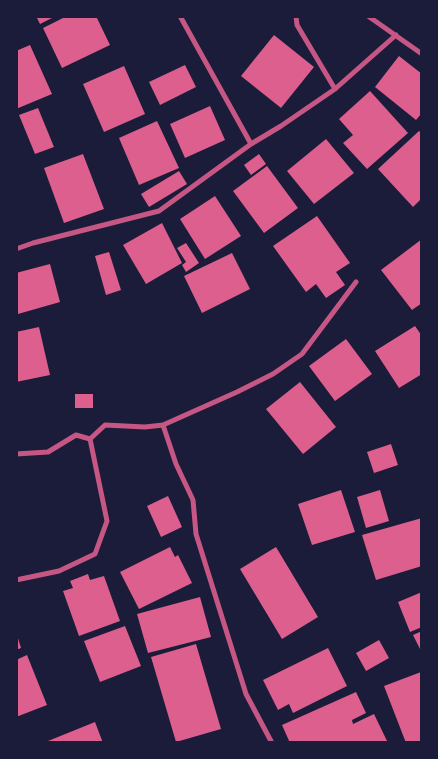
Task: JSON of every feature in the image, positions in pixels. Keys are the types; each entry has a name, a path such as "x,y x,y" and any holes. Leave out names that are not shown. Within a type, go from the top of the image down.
{"street":[{"path":"180,16 251,144"},
{"path":"296,16 297,25 335,89"},
{"path":"368,16 422,54"},
{"path":"16,249 158,211 251,144 335,89 396,35"},
{"path":"90,440 105,425 145,427 164,425 272,374 302,354 356,282"},
{"path":"164,425 176,464 193,500 196,534 246,694 272,743"},
{"path":"16,454 48,452 76,435 90,440"},
{"path":"16,580 59,571 94,554 107,521 90,440"}],"building":[{"path":"36,16 56,16 40,24"},
{"path":"67,16 96,16 110,45 62,68 43,28"},
{"path":"274,35 314,67 281,108 241,76"},
{"path":"30,45 52,94 16,109 16,51"},
{"path":"399,56 422,74 422,113 416,120 375,87"},
{"path":"185,65 196,87 160,105 149,82"},
{"path":"124,66 145,114 104,132 83,84"},
{"path":"370,91 408,133 367,169 343,143 353,135 339,119"},
{"path":"210,106 225,140 185,158 170,124"},
{"path":"38,108 54,147 35,154 19,115"},
{"path":"157,121 179,168 139,185 119,138"},
{"path":"419,131 422,134 422,198 413,207 378,169"},
{"path":"326,139 354,173 314,204 287,171"},
{"path":"83,154 104,209 64,223 44,168"},
{"path":"259,154 266,164 251,175 244,165"},
{"path":"267,166 298,208 264,233 233,191"},
{"path":"179,171 187,184 149,207 141,194"},
{"path":"215,196 241,236 205,259 180,219"},
{"path":"317,216 350,263 336,272 345,285 326,298 316,284 306,292 273,246"},
{"path":"162,223 182,263 146,284 123,245"},
{"path":"422,239 422,303 412,310 381,270"},
{"path":"186,243 199,263 186,272 182,265 186,262 177,248"},
{"path":"109,252 121,290 106,295 95,256"},
{"path":"232,253 250,289 202,313 184,276"},
{"path":"50,264 60,302 18,314 16,309 16,273"},
{"path":"415,326 422,336 422,374 399,388 375,351"},
{"path":"39,327 50,375 16,382 16,332"},
{"path":"346,339 372,374 335,401 309,366"},
{"path":"300,382 336,427 303,454 266,409"},
{"path":"75,394 93,394 93,408 75,408"},
{"path":"391,444 398,465 374,473 367,452"},
{"path":"341,490 355,532 312,545 298,504"},
{"path":"380,490 389,521 366,528 357,497"},
{"path":"168,496 182,527 161,537 147,506"},
{"path":"422,518 422,566 376,580 362,535"},
{"path":"170,547 175,557 178,555 192,583 139,609 120,572"},
{"path":"276,547 318,617 282,639 240,569"},
{"path":"88,574 90,580 104,576 120,621 79,636 63,591 73,588 70,581"},
{"path":"422,592 422,627 410,632 398,602"},
{"path":"200,597 211,637 148,653 137,614"},
{"path":"125,626 141,666 100,682 84,641"},
{"path":"422,631 422,653 413,635"},
{"path":"16,636 21,648 16,650"},
{"path":"379,640 389,658 366,671 356,653"},
{"path":"196,644 221,729 176,742 151,657"},
{"path":"328,648 347,686 293,713 289,704 278,710 263,680"},
{"path":"27,655 47,705 16,717 16,660"},
{"path":"421,672 422,743 406,743 384,686"},
{"path":"356,692 366,713 352,720 353,724 374,714 388,743 290,743 282,725"},
{"path":"95,722 103,743 43,743"}]}
